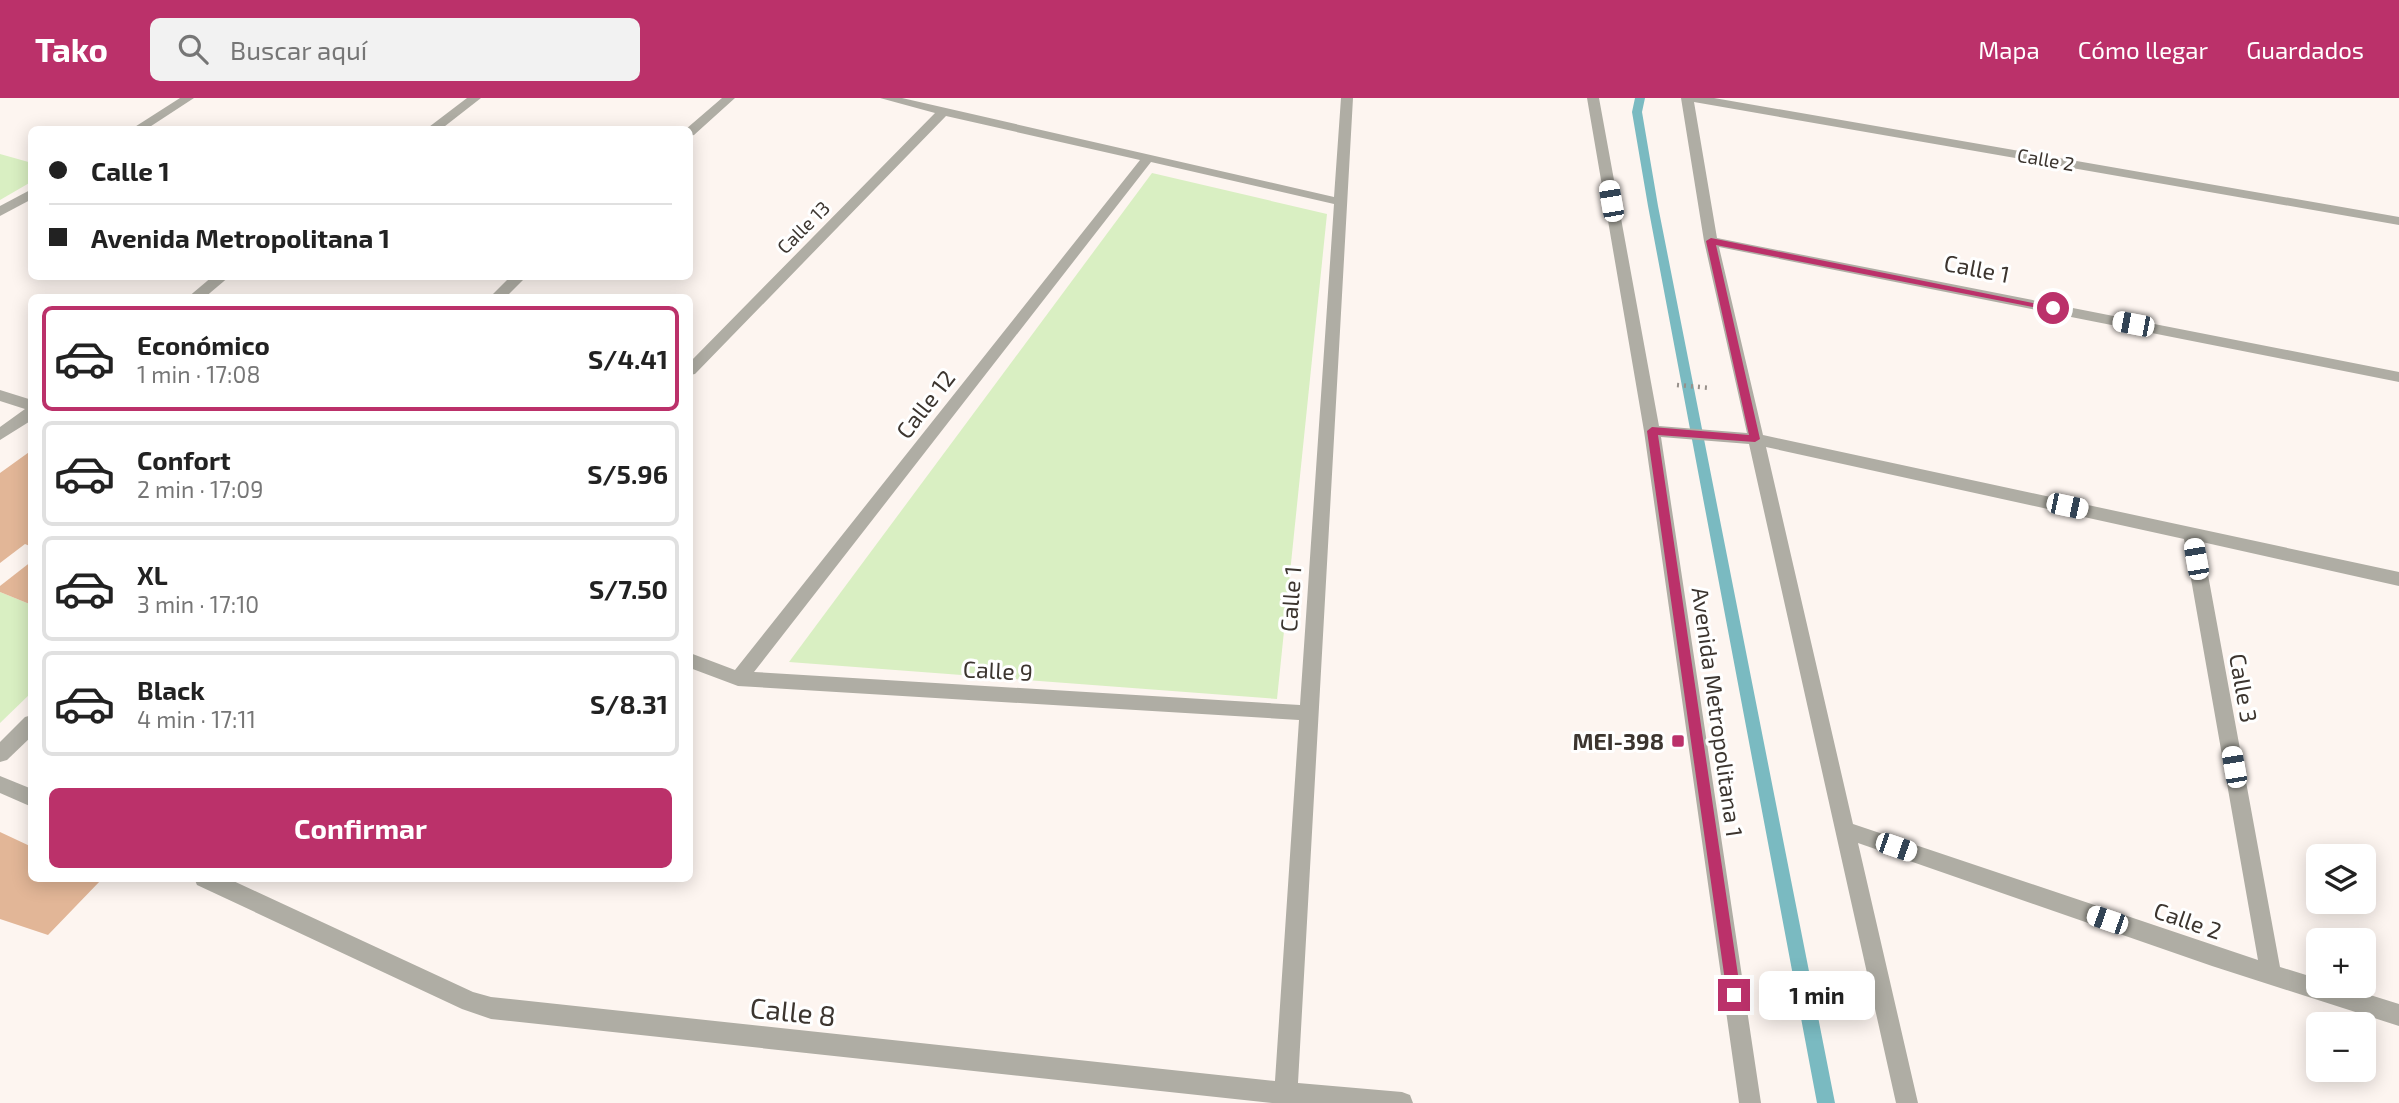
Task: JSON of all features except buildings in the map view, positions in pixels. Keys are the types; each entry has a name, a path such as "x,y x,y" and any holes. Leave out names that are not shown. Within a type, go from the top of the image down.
{"street":[{"path":"142,126 188,98"},
{"path":"436,126 475,98"},
{"path":"693,129 729,98"},
{"path":"886,98 1341,202"},
{"name":"Calle 1","path":"1285,1098 1347,98"},
{"name":"Avenida Metropolitana 1","path":"1592,98 1652,431 1750,1103"},
{"path":"1688,98 1711,241 1907,1103"},
{"name":"Calle 2","path":"1693,98 2399,221"},
{"name":"Calle 13","path":"693,367 944,111"},
{"name":"Calle 12","path":"738,679 1148,158"},
{"path":"0,212 28,195"},
{"name":"Calle 1","path":"1711,241 2399,377"},
{"path":"199,294 218,280"},
{"path":"500,294 516,280"},
{"path":"0,394 28,404"},
{"path":"0,435 28,415"},
{"path":"1652,431 1755,439 2399,579"},
{"name":"Calle 3","path":"2192,534 2271,975"},
{"name":"Calle 9","path":"693,661 738,679 1307,713"},
{"path":"0,754 28,727"},
{"path":"0,784 28,797"},
{"name":"Calle 2","path":"1843,829 2271,975 2399,1015"},
{"name":"Calle 8","path":"213,882 457,996 491,1008 1285,1098 1402,1103"}],"path":[{"path":"1669,384 1721,389"}],"green space":[{"path":"0,154 28,162 28,184 0,200"},
{"path":"1152,173 1327,214 1277,699 789,662"},
{"path":"0,592 28,603 28,696 0,723"}],"waterway":[{"path":"1640,98 1637,112 1653,206 1826,1103"}],"place":[{"name":"MEI-398","path":"1678,741"}],"route":[{"path":"1734,995 1652,431 1755,439 1711,241 2053,308"}]}
